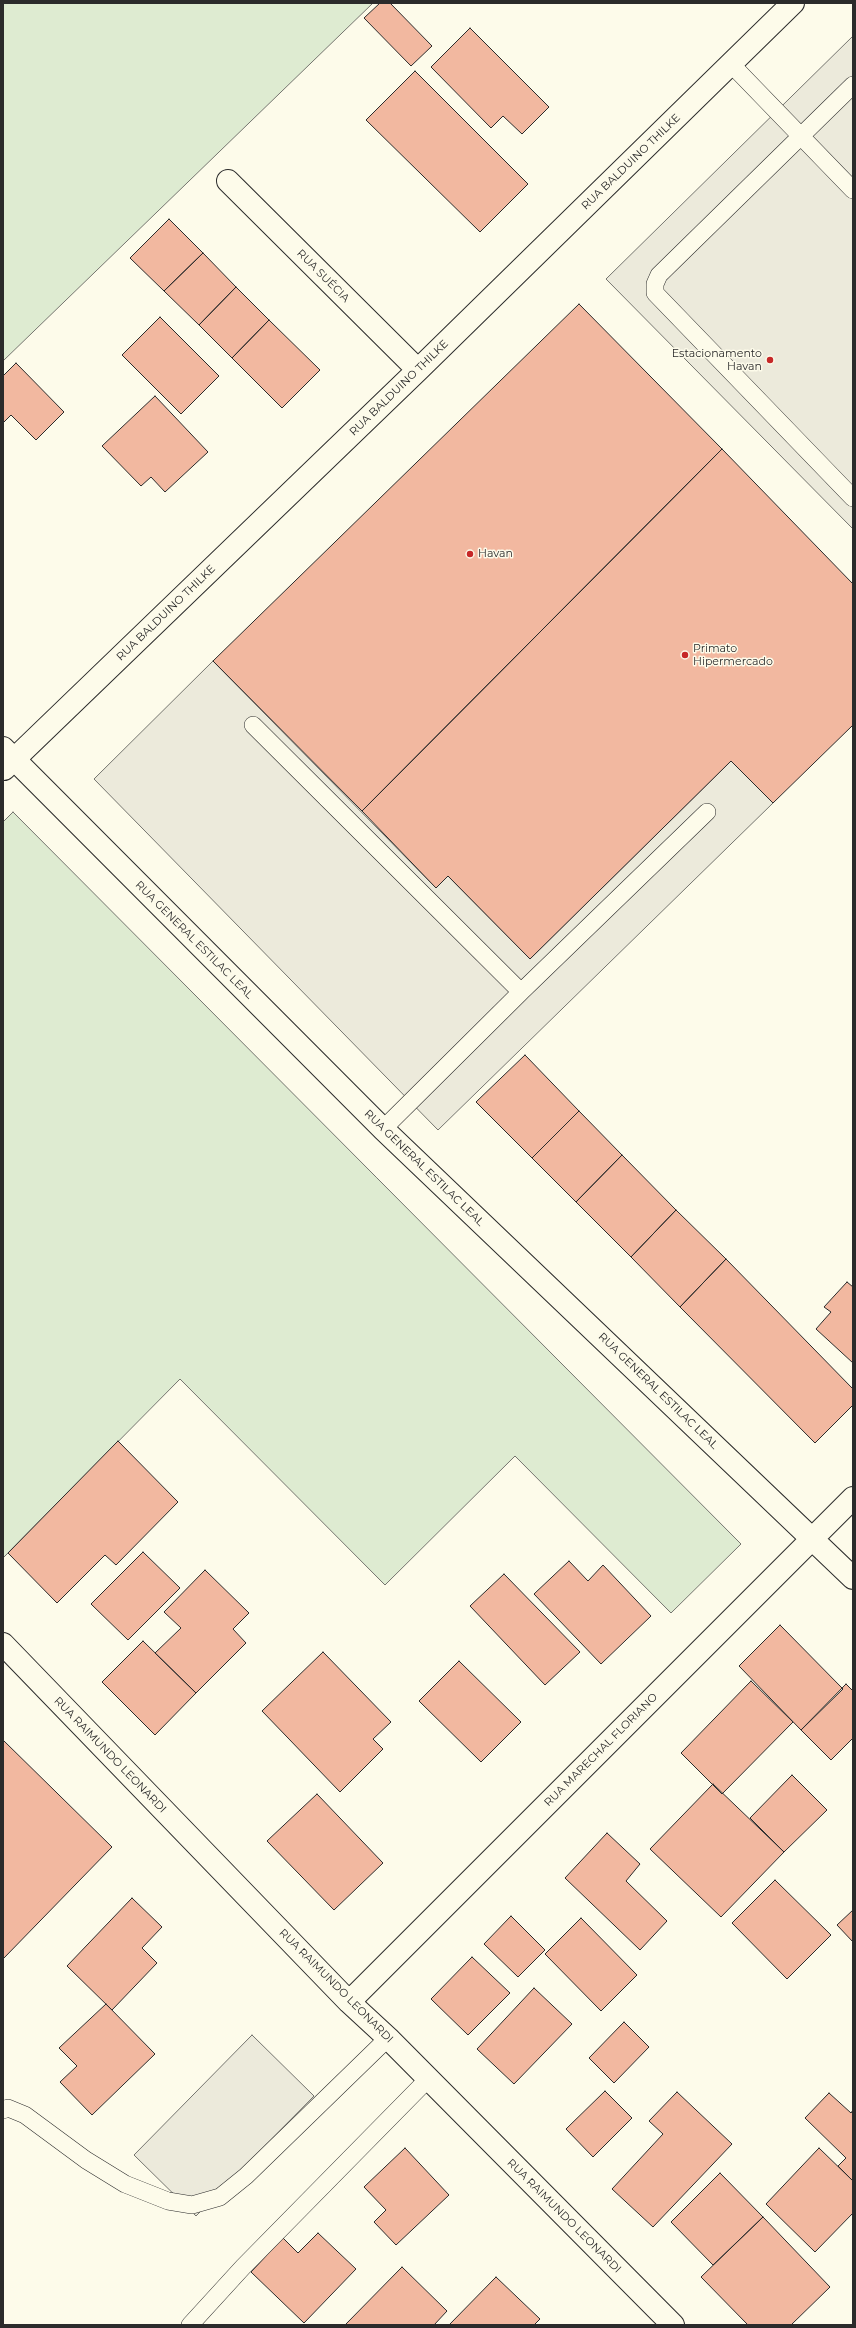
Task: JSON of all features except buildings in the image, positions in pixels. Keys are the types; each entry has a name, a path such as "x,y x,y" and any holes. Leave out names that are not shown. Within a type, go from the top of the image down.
{"street":[{"name":"RUA BALDUINO THILKE","path":"7,759 418,370 794,3"},
{"name":"RUA SUÉCIA","path":"228,182 418,370"},
{"name":"RUA GENERAL ESTILAC LEAL","path":"7,759 383,1129 853,1578"},
{"name":"RUA MARECHAL FLORIANO","path":"349,2002 853,1498"},
{"name":"RUA RAIMUNDO LEONARDI","path":"3,1644 349,2002 388,2038 673,2325"}],"lane":[{"path":"731,64 853,190"},
{"path":"853,85 802,137 659,275 655,284 655,293 853,498"},
{"path":"254,725 521,992"},
{"path":"383,1129 521,992 707,812"},
{"path":"3,2110 8,2108 25,2115 86,2160 125,2184 168,2201 192,2205 220,2196 246,2176 388,2038"},
{"path":"190,2325 243,2267 428,2079"}],"green space":[{"path":"3,3 373,3 3,361"},
{"path":"13,812 741,1544 671,1613 515,1456 385,1585 180,1379 3,1558 3,822"}],"shaded area":[{"name":"Estacionamento Havan","path":"853,36 853,529 606,279"},
{"path":"213,661 436,888 448,876 530,959 731,761 773,803 438,1130 94,779"},
{"path":"252,2035 314,2096 196,2216 134,2155"}],"place":[{"name":"Estacionamento Havan","path":"770,360"},
{"name":"Havan","path":"470,554"},
{"name":"Primato Hipermercado","path":"685,655"}]}
